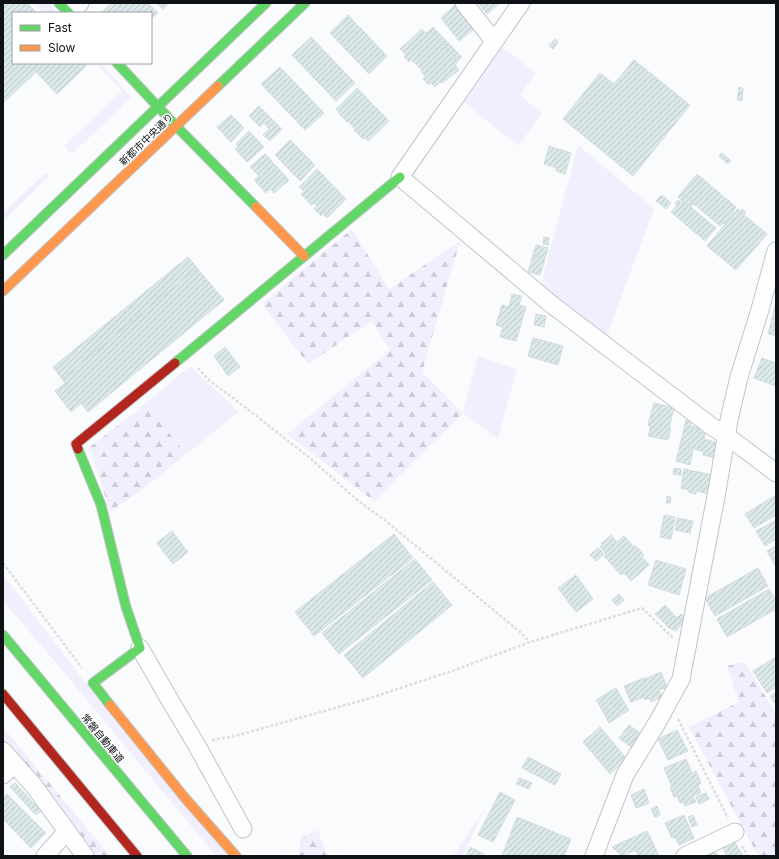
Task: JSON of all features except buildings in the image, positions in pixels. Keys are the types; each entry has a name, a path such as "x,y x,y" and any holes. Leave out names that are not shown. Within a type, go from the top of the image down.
{"main road":[{"path":"60,3 68,12"},
{"name":"新都市中央通り","path":"3,255 266,3"},
{"name":"新都市中央通り","path":"3,290 305,3"},
{"path":"118,64 176,126 304,256"},
{"path":"236,856 185,798 93,683 140,648 126,607 101,505 76,444 400,177"},
{"name":"常磐自動車道","path":"3,634 187,856"},
{"path":"3,694 138,856"}],"street":[{"path":"70,12 80,3"},
{"path":"464,3 494,41"},
{"path":"520,3 400,177 551,304 711,426 727,436 776,473"},
{"path":"599,854 625,775 669,702 681,679 729,420 739,377 759,314 776,251"},
{"path":"140,648 243,829"},
{"path":"3,751 9,770 34,786 85,856"},
{"path":"44,856 67,831"},
{"path":"685,856 735,832"}],"path":[{"path":"186,354 210,381 310,458 356,499 387,522 520,632 530,642"},
{"path":"3,564 93,683"},
{"path":"196,744 235,736 367,699 455,670 530,642 642,608 669,636 687,646"},
{"path":"669,702 735,832"}],"green space":[{"path":"34,3 48,3 56,12 43,12"},
{"path":"502,47 536,73 520,95 542,114 518,146 464,102"},
{"path":"97,64 102,64 131,97 72,154 64,146 122,91"},
{"path":"578,145 654,209 606,338 540,287"},
{"path":"46,172 50,176 3,221 3,213"},
{"path":"352,229 389,289 460,241 422,372 463,413 374,501 287,434 390,350 372,321 308,364 262,304"},
{"path":"478,356 517,369 498,439 463,413"},
{"path":"190,366 239,412 186,454 145,404"},
{"path":"145,404 186,454 140,491 110,512 90,447"},
{"path":"3,574 109,714 229,856 216,856 3,601"},
{"path":"745,662 776,714 776,856 758,856 689,727 739,702 727,666"},
{"path":"3,727 110,856 96,856 40,780 3,741"},
{"path":"485,808 463,856 453,856"},
{"path":"318,830 327,856 299,856 300,838"}],"traffic: fast":[{"path":"59,3 68,12"},
{"path":"3,255 266,3"},
{"path":"218,86 305,3"},
{"path":"118,64 176,126 256,207"},
{"path":"175,363 400,177"},
{"path":"78,449 101,505 126,607 140,648 93,683 110,705"},
{"path":"3,635 187,856"}],"traffic: slow":[{"path":"3,291 218,86"},
{"path":"256,207 304,256"},
{"path":"110,705 185,798 236,856"}],"traffic: jam":[{"path":"78,449 76,444 175,363"},
{"path":"3,694 137,856"}]}
